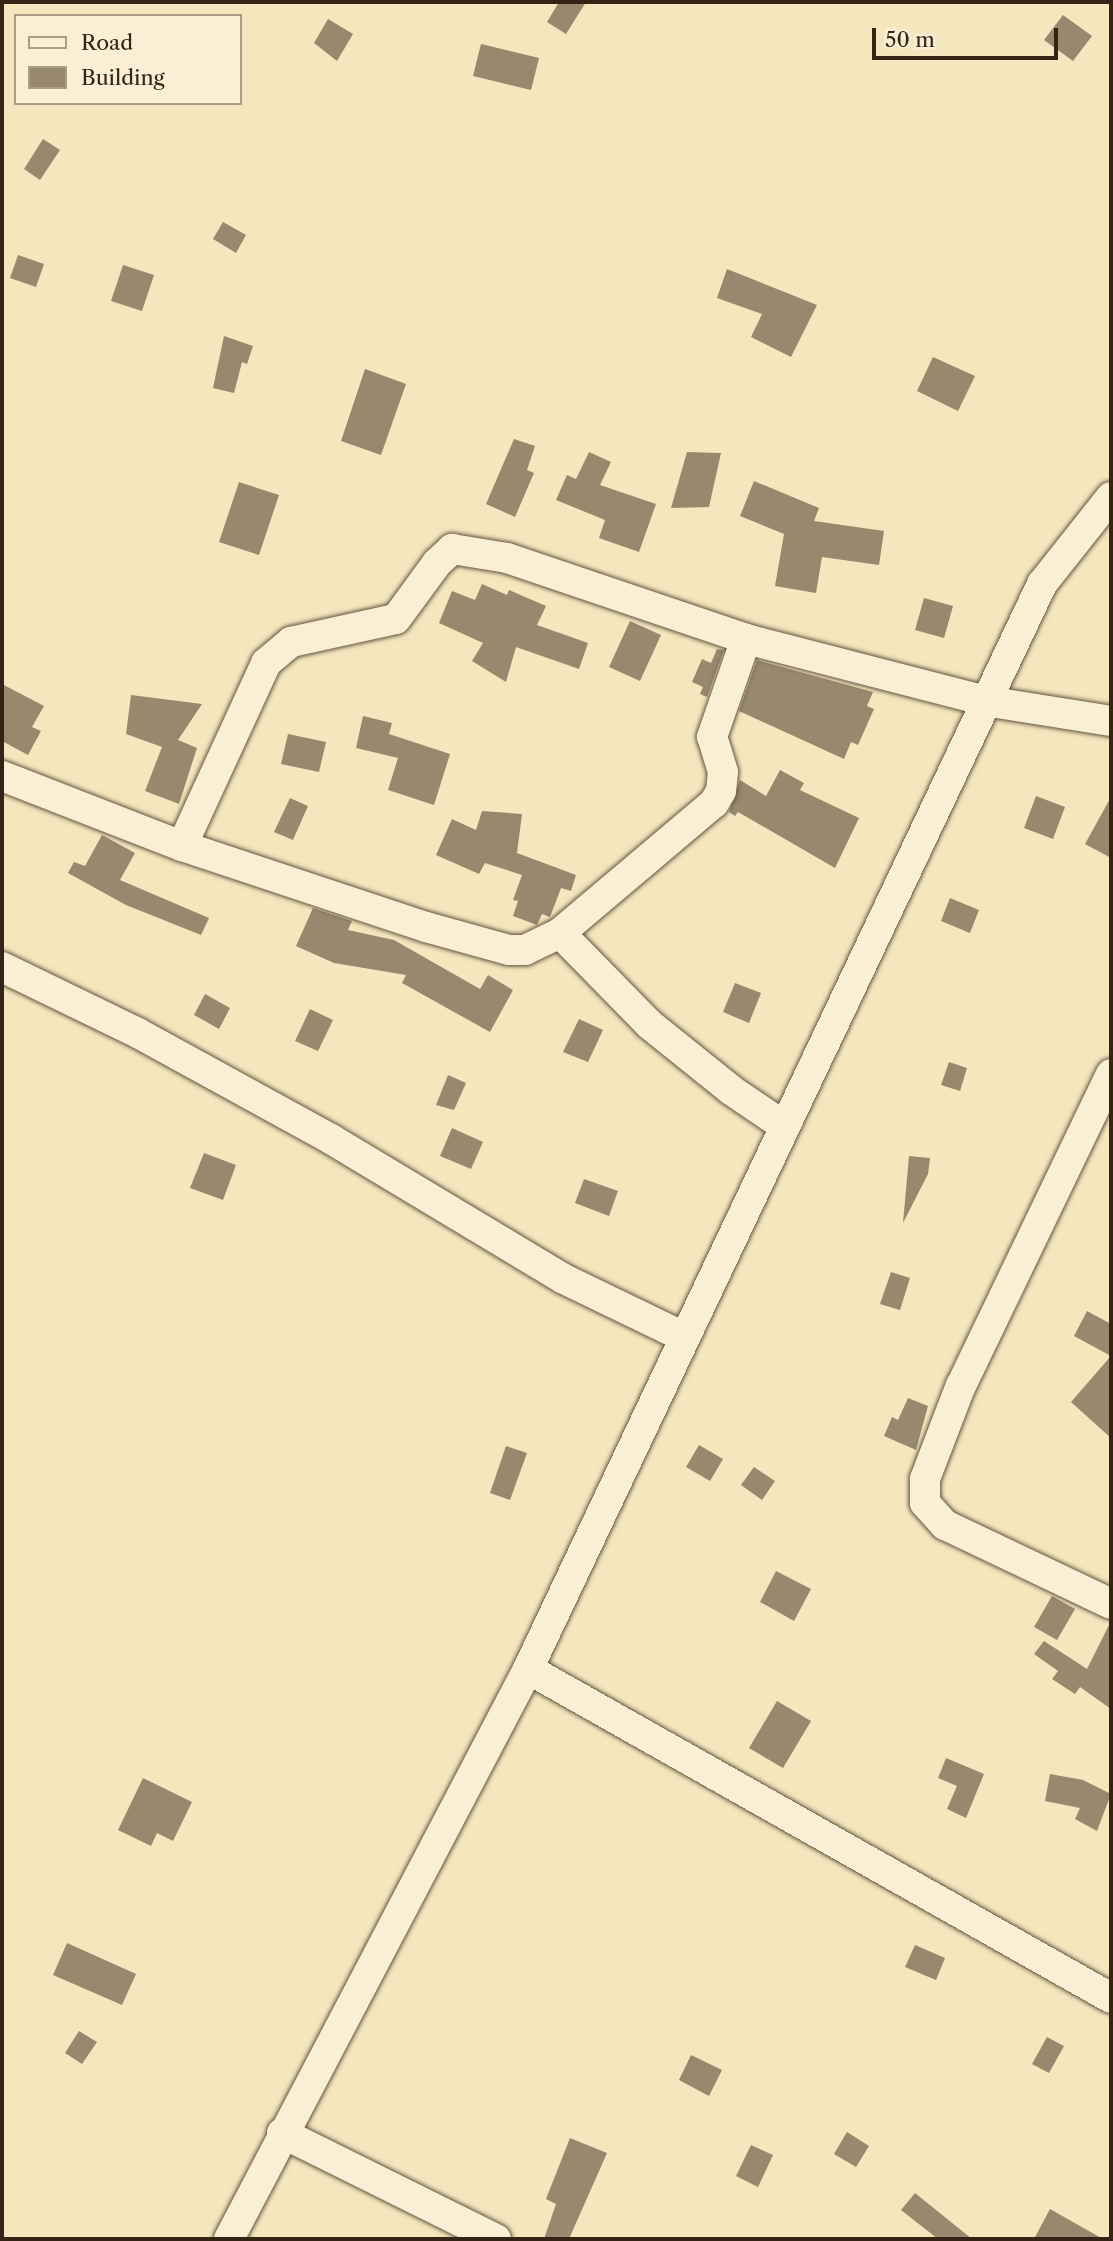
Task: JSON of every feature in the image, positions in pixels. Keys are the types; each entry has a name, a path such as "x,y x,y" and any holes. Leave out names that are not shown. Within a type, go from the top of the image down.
{"street":[{"path":"229,2239 282,2133 528,1669 1042,583 1111,497"},
{"path":"182,846 266,663 291,642 396,619 437,563 452,550 507,558 746,639 985,701 1111,720"},
{"path":"2,776 182,846 509,950 544,943 560,933 713,803 721,792 723,772 712,737 746,639"},
{"path":"560,933 649,1024 731,1090 784,1126"},
{"path":"2,967 138,1033 331,1139 562,1278 684,1336"},
{"path":"1111,1074 961,1385 925,1479 925,1503 945,1525 1111,1604"},
{"path":"528,1669 1111,1998"},
{"path":"282,2133 496,2239"}],"building":[{"path":"559,2 586,2 566,34 547,22"},
{"path":"1063,15 1092,36 1073,61 1044,40"},
{"path":"328,19 353,34 337,61 314,43"},
{"path":"481,44 539,58 531,90 473,76"},
{"path":"43,139 60,150 40,180 24,169"},
{"path":"223,222 246,235 236,253 213,239"},
{"path":"18,255 44,264 36,287 10,278"},
{"path":"123,265 154,275 142,311 111,301"},
{"path":"727,269 817,305 791,357 751,337 762,314 717,298"},
{"path":"224,336 253,346 247,364 242,362 234,393 213,388"},
{"path":"933,357 975,376 958,411 917,391"},
{"path":"365,369 406,384 381,455 341,441"},
{"path":"514,439 535,446 527,470 534,473 515,517 486,504"},
{"path":"589,452 611,462 600,485 656,504 639,552 599,538 605,520 556,500 567,475 576,479"},
{"path":"687,452 721,453 709,507 671,508"},
{"path":"754,481 819,508 814,521 884,531 879,565 822,557 816,593 775,586 784,534 740,516"},
{"path":"239,482 279,495 259,555 219,542"},
{"path":"482,584 507,595 509,590 546,606 537,625 588,643 579,669 516,647 506,682 472,661 483,643 439,623 452,591 475,600"},
{"path":"924,598 953,606 944,638 915,630"},
{"path":"630,621 661,635 640,681 609,667"},
{"path":"717,649 724,650 707,697 700,694 703,687 692,682 702,659 711,663"},
{"path":"757,660 873,692 867,706 874,709 858,745 851,742 844,759 739,711"},
{"path":"2,684 44,706 32,727 41,731 28,755 2,741"},
{"path":"131,695 202,704 178,740 197,748 179,804 145,791 162,747 126,734"},
{"path":"363,716 392,723 389,734 450,754 434,805 388,790 398,758 356,748"},
{"path":"288,734 326,742 319,772 281,764"},
{"path":"780,770 804,783 800,790 859,818 835,868 738,812 735,816 729,812 740,780 766,796"},
{"path":"1036,796 1065,807 1053,839 1024,828"},
{"path":"1111,797 1111,858 1085,844"},
{"path":"290,798 308,806 293,840 274,832"},
{"path":"482,811 522,814 517,853 576,875 571,891 561,888 550,917 542,914 537,925 513,916 518,901 513,900 522,875 485,863 479,874 436,855 452,819 476,830"},
{"path":"102,835 135,853 120,880 209,918 201,935 126,905 68,873 74,862 85,866"},
{"path":"950,898 979,910 970,933 941,921"},
{"path":"313,908 352,921 348,930 394,940 480,989 488,975 513,990 490,1032 402,983 406,975 334,963 296,946"},
{"path":"735,983 761,993 749,1023 723,1012"},
{"path":"205,994 230,1008 219,1029 194,1015"},
{"path":"310,1009 333,1020 318,1051 295,1041"},
{"path":"579,1019 603,1030 588,1062 563,1052"},
{"path":"949,1062 967,1068 960,1091 941,1085"},
{"path":"448,1075 466,1083 454,1110 436,1105"},
{"path":"452,1128 483,1142 471,1169 440,1156"},
{"path":"204,1153 236,1165 223,1200 190,1188"},
{"path":"909,1156 930,1158 928,1174 903,1223"},
{"path":"584,1179 618,1191 609,1216 575,1203"},
{"path":"891,1272 910,1278 900,1310 880,1304"},
{"path":"1087,1311 1111,1324 1111,1356 1074,1336"},
{"path":"1111,1356 1111,1438 1071,1402"},
{"path":"908,1398 928,1406 916,1450 884,1436 892,1417 898,1420"},
{"path":"699,1445 723,1459 710,1481 686,1467"},
{"path":"506,1446 527,1453 510,1500 490,1493"},
{"path":"754,1467 775,1481 762,1500 741,1485"},
{"path":"776,1571 811,1589 794,1621 760,1602"},
{"path":"1052,1596 1075,1609 1057,1640 1034,1627"},
{"path":"1111,1621 1111,1709 1080,1687 1075,1694 1052,1679 1058,1671 1034,1654 1044,1641 1087,1669"},
{"path":"777,1701 811,1721 783,1768 749,1748"},
{"path":"946,1758 984,1774 966,1818 947,1809 957,1786 938,1778"},
{"path":"1050,1774 1083,1780 1111,1794 1097,1831 1075,1819 1080,1808 1045,1801"},
{"path":"143,1778 192,1802 173,1841 157,1833 151,1846 118,1830"},
{"path":"67,1943 136,1974 122,2005 53,1975"},
{"path":"915,1945 945,1958 936,1980 905,1967"},
{"path":"79,2031 97,2042 82,2064 65,2053"},
{"path":"1047,2037 1064,2046 1049,2073 1032,2064"},
{"path":"691,2055 722,2070 709,2096 679,2080"},
{"path":"847,2132 869,2146 856,2167 834,2154"},
{"path":"570,2138 607,2153 569,2239 544,2239 556,2204 546,2199"},
{"path":"751,2145 773,2155 758,2187 736,2176"},
{"path":"915,2193 972,2239 938,2239 901,2210"},
{"path":"1050,2209 1103,2239 1034,2239"}]}
